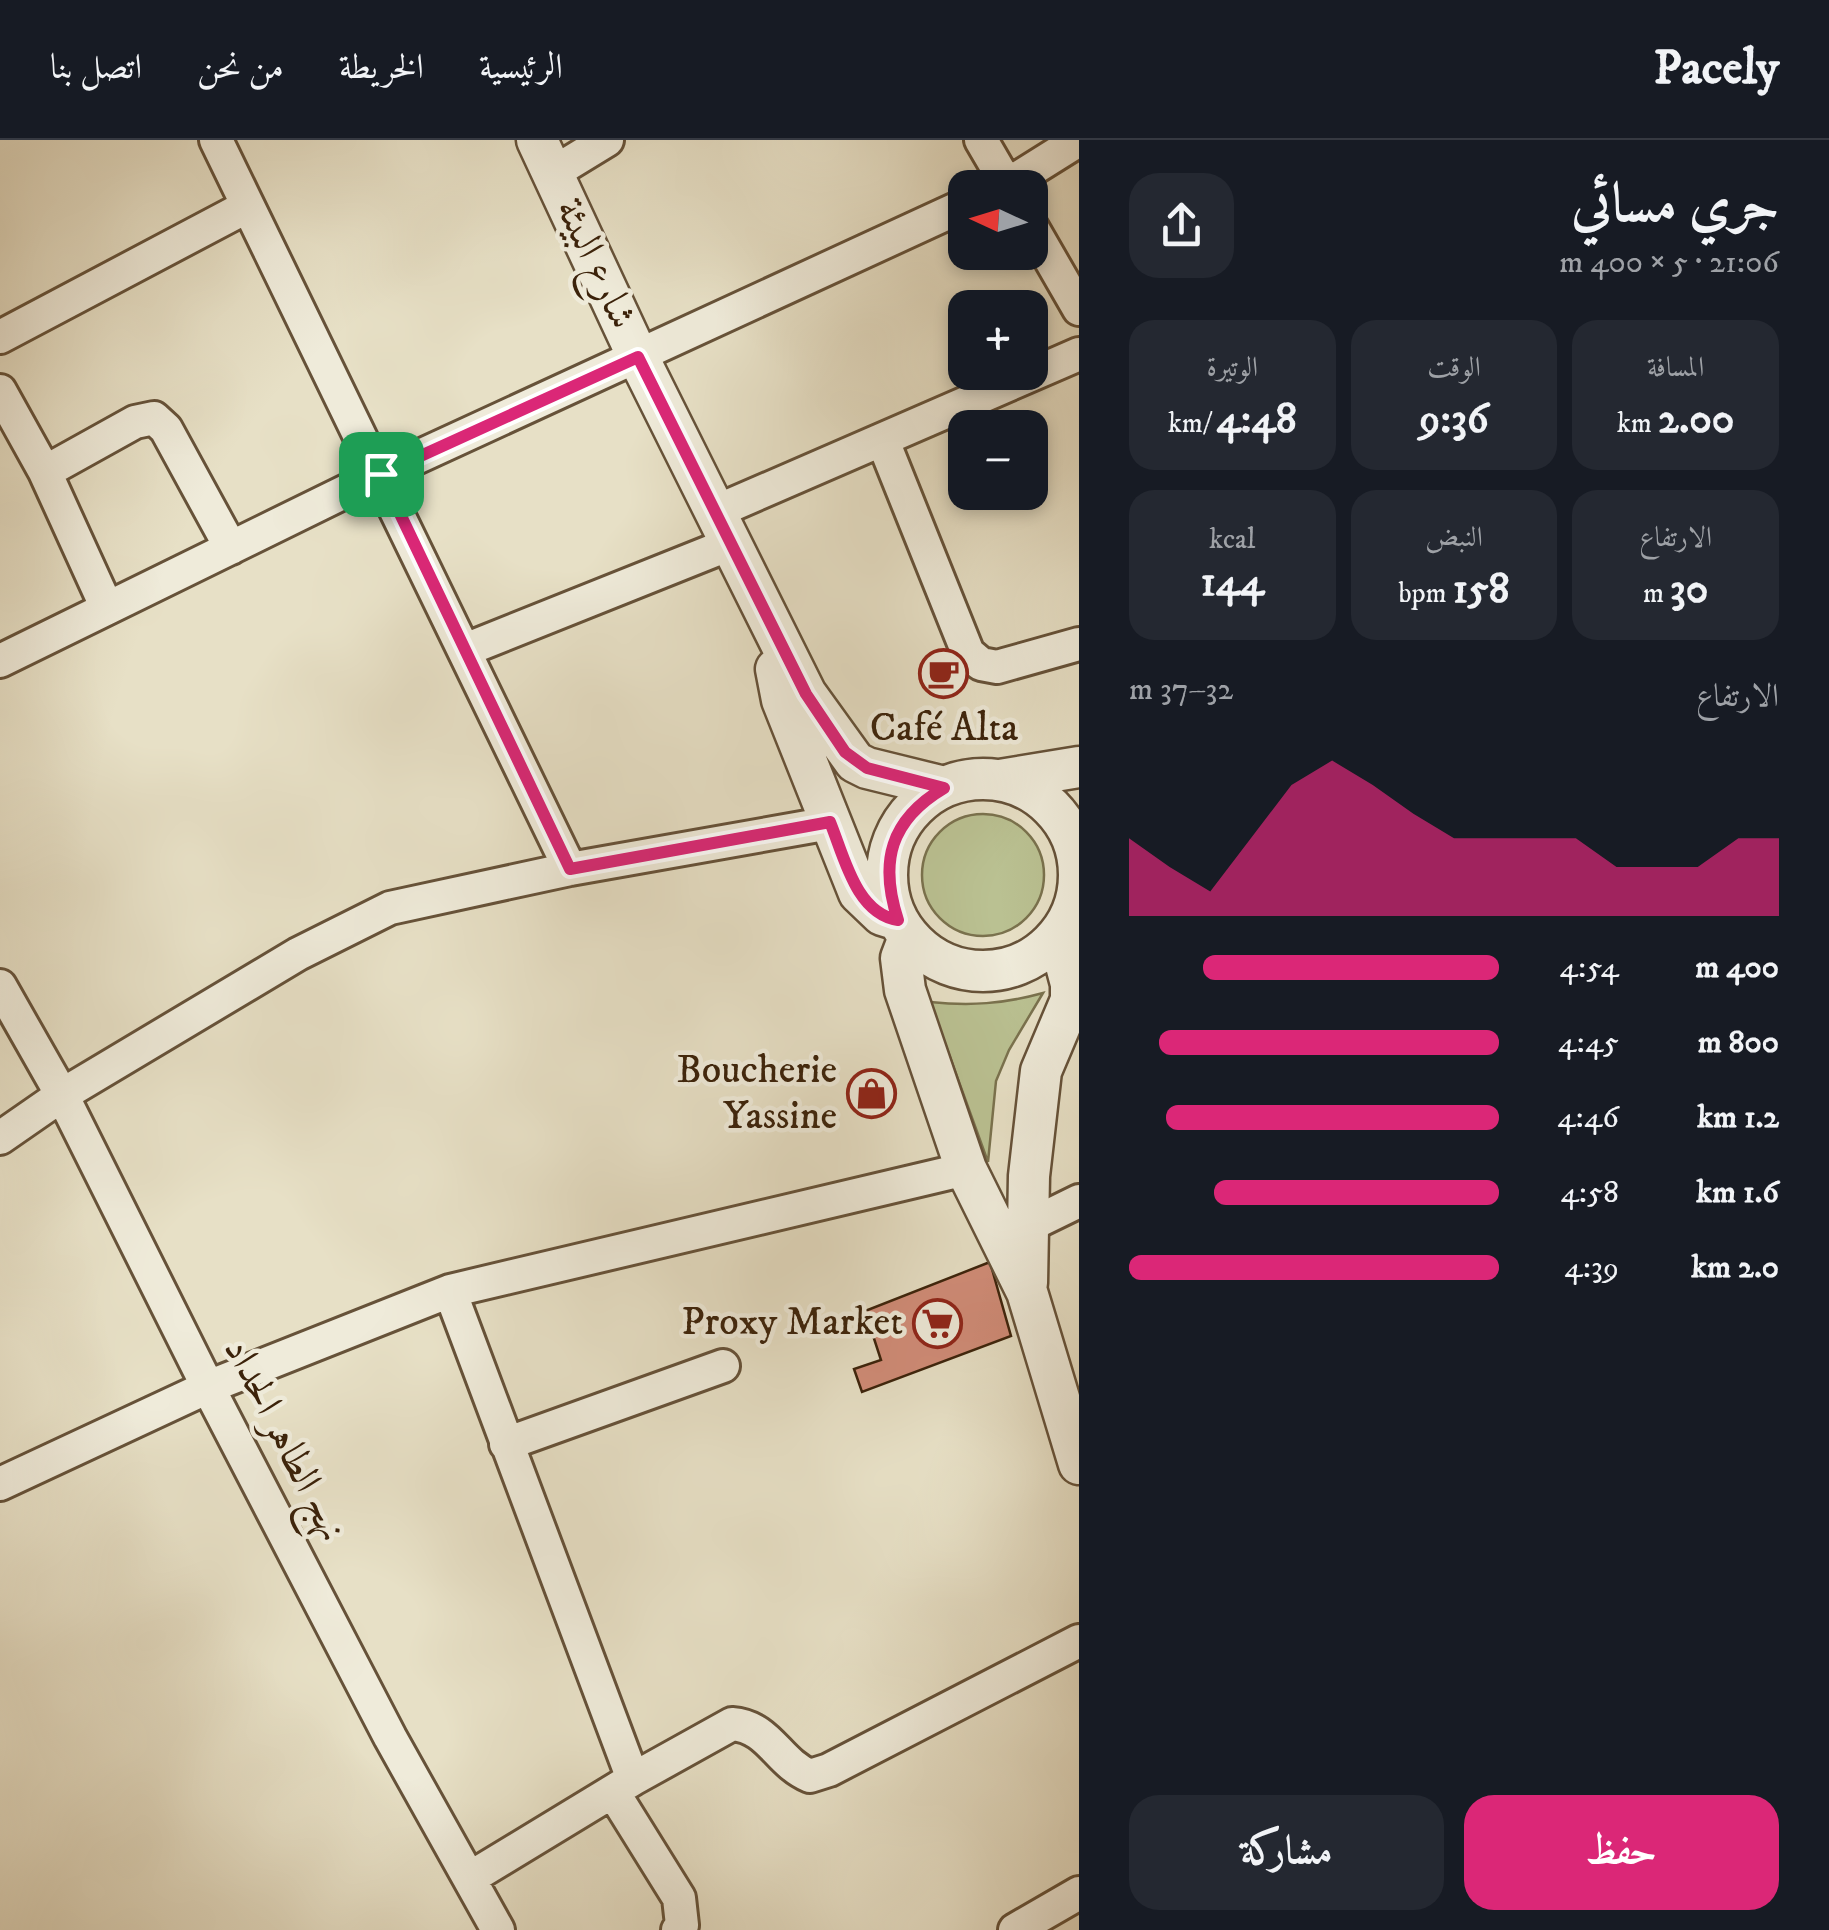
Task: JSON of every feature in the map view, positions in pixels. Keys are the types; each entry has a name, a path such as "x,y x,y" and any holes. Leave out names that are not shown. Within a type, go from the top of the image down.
{"street":[{"path":"216,140 570,869"},
{"path":"545,156 608,140"},
{"path":"982,140 997,170"},
{"path":"1032,170 1079,140"},
{"name":"شارع البيئة","path":"545,156 638,357 762,601"},
{"path":"0,337 246,206"},
{"path":"0,661 381,474 948,213"},
{"path":"1048,255 1079,309"},
{"path":"465,650 723,528 883,441 1079,354"},
{"path":"0,391 45,472 107,608"},
{"path":"45,472 134,422 154,418 166,428 230,548"},
{"path":"883,441 968,653 981,664 997,667 1079,644"},
{"path":"762,601 806,694 845,752 867,768 944,788"},
{"path":"762,601 782,700 859,893 882,916 904,928 928,953 972,971 1020,964 1041,952 1068,927"},
{"path":"1079,767 1000,780 962,781 944,788 923,800 906,818 894,840 888,867 890,894 904,928 904,990 966,1169 1027,1292 1079,1464"},
{"path":"1000,780 1030,790 1054,810 1071,835 1079,865 1077,896 1068,927 1071,1000 1041,1071 1026,1227 1027,1292"},
{"path":"0,1138 62,1095 298,954 390,908 570,869 830,822"},
{"name":"نهج الطاهر الحداد","path":"0,986 62,1095 390,1737 498,1930"},
{"path":"0,1484 208,1387 450,1291 966,1169"},
{"path":"1026,1227 1079,1201"},
{"path":"450,1291 623,1786 679,1898 682,1925 678,1930"},
{"path":"506,1444 723,1366"},
{"path":"470,1878 732,1724 749,1726 766,1738 793,1769 810,1776 829,1770 1079,1641"},
{"path":"1015,1930 1079,1893"}],"green space":[{"path":"983,814 1006,818 1026,832 1040,852 1044,875 1040,898 1026,918 1006,932 983,936 960,932 940,918 926,898 922,875 926,852 940,832 960,818"},
{"path":"1043,993 1009,1050 996,1081 988,1162 930,1002 986,1003"}],"building":[{"name":"Proxy Market","path":"990,1262 1011,1336 862,1392 854,1369 881,1360 865,1311"}],"place":[{"name":"Café Alta","path":"944,674"},
{"name":"Boucherie Yassine","path":"872,1094"},
{"name":"Proxy Market","path":"938,1323"}],"route":[{"path":"638,357 806,694 845,752 867,768 944,788 923,800 906,818 894,840 888,867 890,894 898,920 882,916 859,893 830,822 570,869 381,474 638,357"}]}
